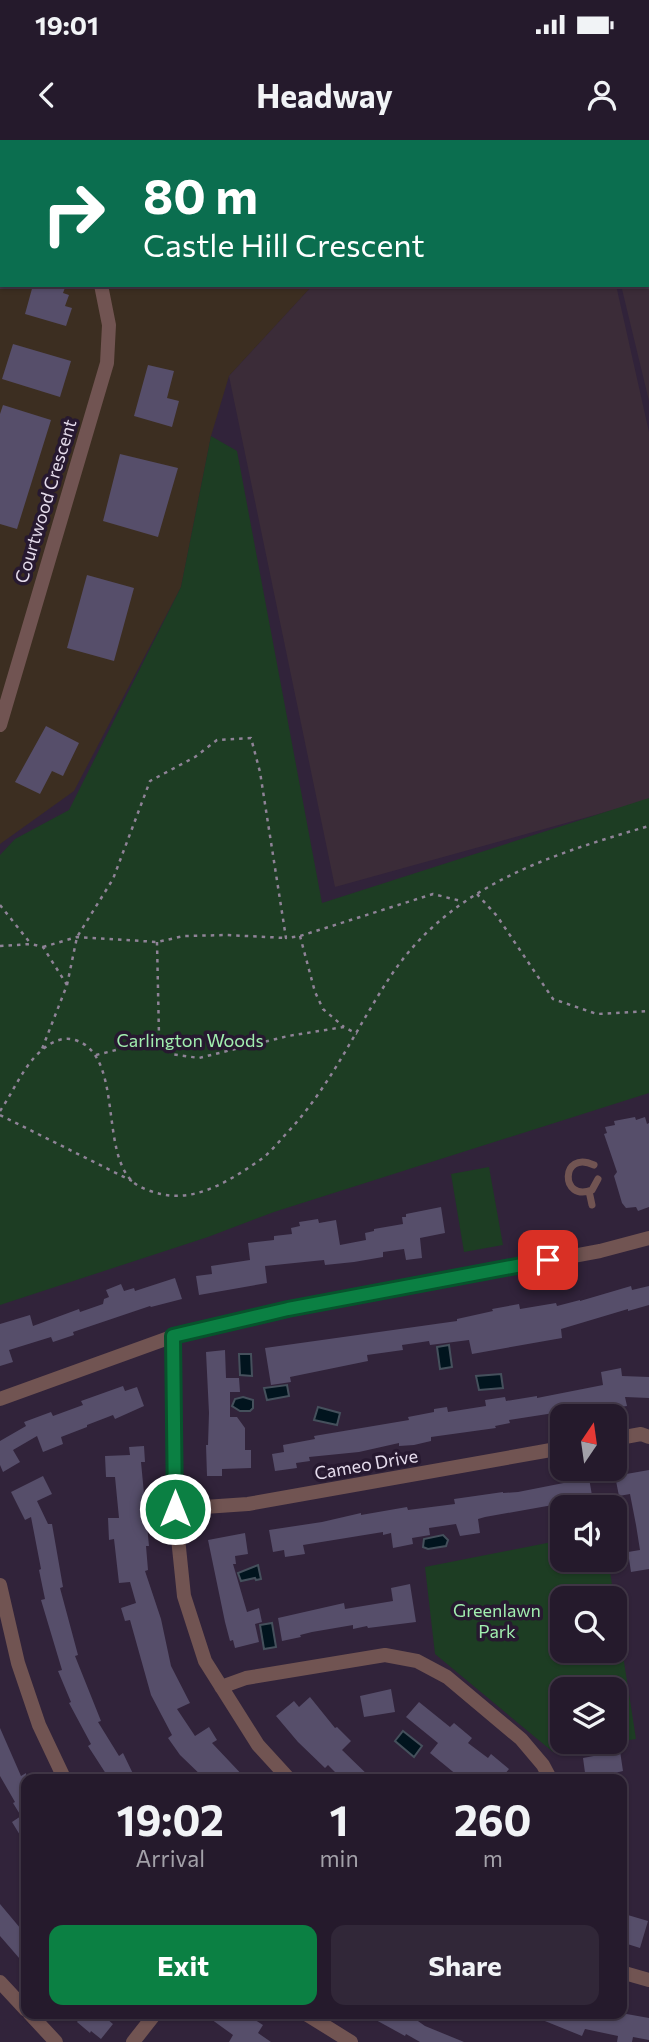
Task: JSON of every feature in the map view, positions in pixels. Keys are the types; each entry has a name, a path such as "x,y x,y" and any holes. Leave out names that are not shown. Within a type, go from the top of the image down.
{"street":[{"name":"Courtwood Crescent","path":"0,725 107,363 109,325 102,287"},
{"path":"0,1399 173,1336 288,1309 600,1251 649,1238"},
{"path":"173,1336 175,1509 184,1596 205,1661 258,1745 285,1774"},
{"path":"627,1437 641,1434 649,1437"},
{"name":"Cameo Drive","path":"175,1509 248,1504 550,1450"},
{"path":"0,1585 18,1662 38,1725 62,1774"},
{"path":"221,1687 246,1678 385,1655 417,1661 447,1676 520,1739 548,1774"},
{"path":"627,1974 649,1980"},
{"path":"0,1982 21,2004"},
{"path":"35,2019 56,2042"},
{"path":"133,2042 151,2019"},
{"path":"314,2019 351,2042"}],"lane":[{"path":"594,1165 587,1162 577,1163 568,1175 570,1185 582,1192 589,1191 596,1186 598,1179"},
{"path":"589,1191 592,1205"}],"path":[{"path":"286,938 260,772 251,738 217,740 195,757 150,782 113,879 77,937 68,985 41,1050 28,1066 0,1113 149,1191 168,1196 213,1188 237,1176 267,1155 300,1119 321,1093 390,978 407,953 428,930 463,902 547,859 649,826"},
{"path":"0,946 31,944 43,947 77,937 157,942 184,936 286,938 433,894 463,902"},
{"path":"477,894 497,916 553,999 597,1014 649,1011"},
{"path":"0,905 31,944"},
{"path":"300,936 315,992 323,1009 357,1034"},
{"path":"157,942 159,1036 171,1054 199,1058 288,1036 344,1027"},
{"path":"43,947 68,985"},
{"path":"41,1050 57,1040 67,1038 83,1043 95,1055 108,1094 117,1151 133,1182"},
{"path":"95,1055 124,1048 165,1045"}],"shaded area":[{"path":"0,287 311,287 229,376 211,436 181,587 74,791 0,844"},
{"path":"311,287 616,287 649,432 649,800 335,887 229,376"},
{"path":"621,287 649,287 649,401"}],"green space":[{"name":"Carlington Woods","path":"211,436 237,451 322,903 649,798 649,1093 274,1212 208,1237 0,1305 0,855 15,839 69,810 181,587"},
{"path":"489,1167 503,1245 464,1252 451,1174"},
{"name":"Greenlawn Park","path":"550,1542 550,1572 610,1572 612,1586 550,1586 550,1663 624,1663 626,1677 550,1677 550,1750 435,1654 425,1567"},
{"name":"Greenlawn Park","path":"627,1681 636,1739 627,1740"}],"water":[{"path":"449,1345 452,1367 440,1369 437,1347"},
{"path":"239,1354 251,1354 252,1376 240,1375"},
{"path":"501,1374 503,1388 479,1390 476,1376"},
{"path":"287,1385 289,1396 267,1400 264,1388"},
{"path":"243,1397 253,1400 253,1408 250,1411 240,1411 232,1406 235,1399"},
{"path":"318,1407 340,1413 337,1425 314,1420"},
{"path":"443,1535 448,1540 446,1546 428,1549 423,1547 424,1539"},
{"path":"258,1565 261,1579 241,1581 238,1573"},
{"path":"272,1623 276,1647 264,1649 260,1625"},
{"path":"403,1731 422,1746 414,1757 395,1741"}],"building":[{"path":"32,287 65,287 63,293 69,295 65,306 72,308 66,326 25,314"},
{"path":"13,344 71,361 60,397 2,379"},
{"path":"148,365 174,371 167,398 179,401 172,427 134,416"},
{"path":"3,405 51,420 17,529 0,524 0,414"},
{"path":"120,454 178,468 158,537 103,521"},
{"path":"87,575 134,588 114,661 67,648"},
{"path":"46,726 79,743 63,776 52,771 40,794 15,782"},
{"path":"635,1117 636,1120 645,1117 647,1124 649,1123 649,1207 638,1211 636,1207 626,1208 622,1203 614,1176 617,1172 604,1134 607,1133 605,1127 615,1125 614,1121"},
{"path":"441,1207 445,1233 420,1238 422,1258 406,1260 404,1249 383,1252 383,1257 354,1262 325,1265 324,1260 265,1266 267,1283 199,1295 196,1276 212,1274 211,1266 250,1260 248,1243 274,1240 274,1236 292,1234 291,1228 300,1226 299,1222 336,1220 340,1245 366,1240 365,1233 374,1229 403,1224 402,1217 406,1217 406,1214"},
{"path":"175,1278 182,1299 150,1306 73,1332 74,1335 53,1342 51,1337 9,1350 13,1362 0,1366 0,1324 30,1315 33,1326 79,1309 80,1312 103,1304 104,1299 109,1297 106,1290 121,1284 124,1291 134,1288 135,1291"},
{"path":"631,1286 632,1290 649,1286 649,1305 561,1329 562,1338 472,1354 469,1340 402,1345 403,1350 367,1355 368,1361 290,1377 291,1382 271,1385 265,1348 457,1321 493,1311 492,1309 519,1304 520,1309 556,1303 557,1306"},
{"path":"225,1350 226,1378 239,1378 240,1392 230,1392 230,1417 237,1417 245,1428 245,1450 251,1450 251,1468 222,1469 222,1476 207,1476 209,1413 206,1352"},
{"path":"621,1368 622,1376 649,1377 649,1398 625,1397 627,1404 550,1404 550,1414 509,1420 510,1423 495,1426 496,1428 431,1437 431,1441 414,1445 399,1446 399,1443 359,1452 309,1457 310,1461 296,1463 297,1468 275,1471 272,1454 284,1452 283,1445 315,1439 314,1436 409,1420 408,1417 434,1412 434,1409 447,1407 448,1412 486,1406 485,1400 505,1397 506,1401 537,1398 603,1385 601,1372"},
{"path":"123,1386 125,1391 137,1387 144,1406 115,1419 113,1415 87,1425 61,1437 63,1444 43,1452 37,1436 13,1450 20,1462 3,1472 0,1465 0,1441 26,1426 24,1422 51,1412 53,1416 83,1405 81,1401"},
{"path":"144,1446 145,1462 141,1462 149,1546 146,1546 148,1570 145,1571 161,1619 171,1666 190,1703 177,1709 195,1736 209,1727 217,1740 212,1743 241,1774 200,1774 180,1755 168,1738 172,1735 151,1695 130,1620 125,1621 121,1608 136,1603 130,1582 119,1583 114,1539 109,1540 108,1518 119,1518 115,1477 106,1477 105,1456 130,1455 129,1447"},
{"path":"649,1470 649,1569 631,1572 628,1552 640,1550 636,1525 630,1494 619,1495 616,1481 627,1481 627,1474"},
{"path":"43,1476 52,1494 37,1501 48,1524 52,1524 63,1587 60,1588 78,1655 75,1656 101,1721 98,1722 119,1756 123,1753 133,1774 106,1774 88,1746 91,1744 69,1703 71,1702 58,1671 62,1670 41,1600 45,1599 31,1517 25,1520 11,1492"},
{"path":"574,1481 590,1481 592,1495 550,1495 550,1505 478,1519 480,1533 460,1536 456,1524 429,1528 430,1535 412,1538 413,1544 393,1548 391,1533 383,1535 383,1532 303,1545 305,1554 285,1557 284,1550 273,1552 269,1530 361,1513 455,1504 454,1499 518,1492"},
{"path":"245,1533 248,1554 235,1556 236,1564 233,1564 247,1612 259,1608 262,1622 255,1624 259,1642 235,1648 233,1640 230,1641 225,1622 208,1540"},
{"path":"410,1584 416,1622 353,1629 353,1625 312,1632 282,1641 278,1618 344,1603 345,1609 393,1601 391,1588"},
{"path":"391,1689 395,1712 364,1717 360,1696"},
{"path":"310,1697 335,1728 351,1741 342,1750 367,1774 337,1774 328,1765 325,1768 298,1742 276,1716 294,1701 299,1707"},
{"path":"419,1702 450,1727 454,1723 472,1738 468,1743 488,1758 491,1754 509,1769 505,1774 456,1774 430,1753 438,1743 406,1717"},
{"path":"0,1728 21,1776 21,1816 0,1776"},
{"path":"620,1754 623,1771 585,1774 583,1758"},
{"path":"21,1816 21,1837 12,1822"},
{"path":"0,1904 21,1929 21,1960 0,1936"},
{"path":"627,1915 648,1921 640,1948 627,1944"},
{"path":"627,2014 649,2018 649,2040 633,2037 632,2042 617,2042 618,2036 585,2029 582,2036 540,2019 627,2019"},
{"path":"79,2019 107,2019 113,2024 101,2039 77,2022"},
{"path":"211,2019 254,2019 263,2025 258,2033 271,2042 229,2042 233,2035"},
{"path":"374,2019 415,2019 425,2026 464,2042 420,2042 406,2034 405,2036"}],"route":[{"path":"175,1509 173,1336 288,1309 548,1260"}]}
